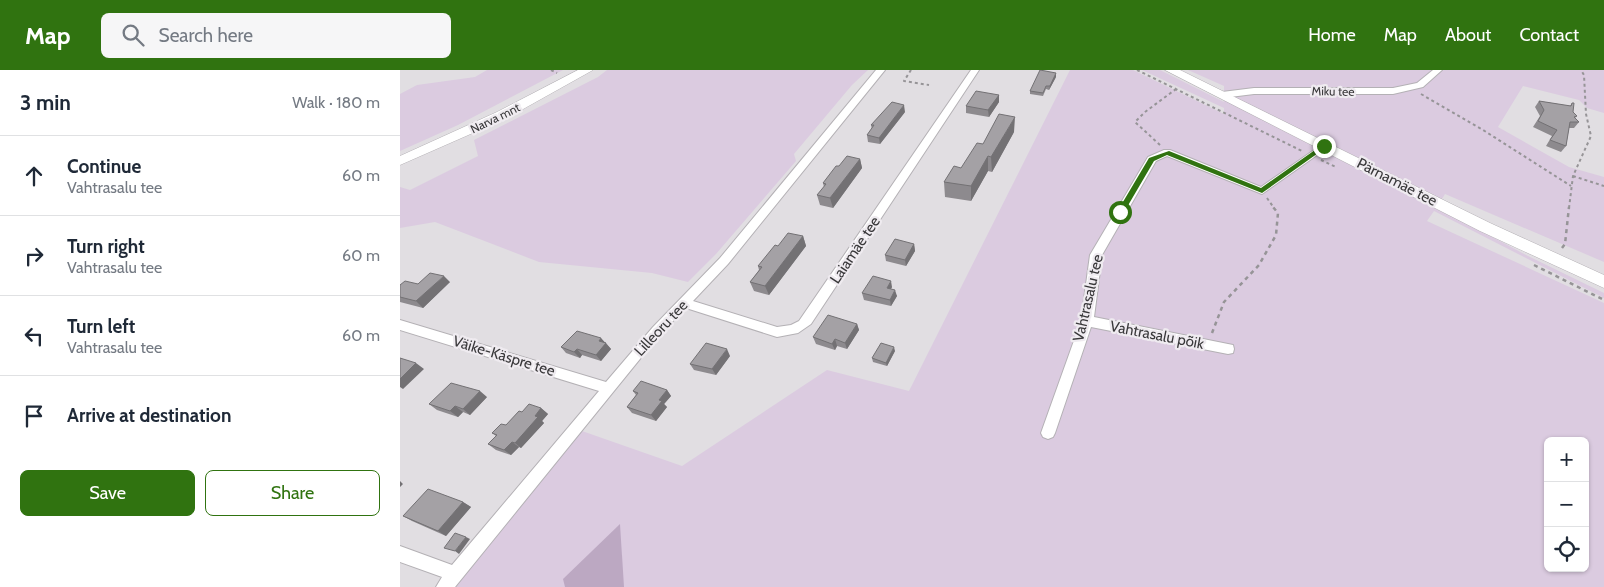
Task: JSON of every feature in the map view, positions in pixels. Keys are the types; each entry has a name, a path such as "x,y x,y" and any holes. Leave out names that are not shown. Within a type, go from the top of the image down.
{"main road":[{"name":"Narva mnt","path":"400,162 511,111 587,70"},
{"name":"Pärnamäe tee","path":"1171,70 1555,260 1602,281"}],"street":[{"name":"Lilleoru tee","path":"444,587 656,330 724,262 881,70"},
{"name":"Laiamäe tee","path":"684,304 777,332 792,331 807,321 975,70"},
{"name":"Miku tee","path":"1222,95 1254,91 1377,92 1410,88 1420,84 1438,70"},
{"path":"1167,152 1262,191 1324,146"},
{"name":"Vahtrasalu tee","path":"1048,433 1086,321 1096,255 1152,159 1167,152"},
{"name":"Vahtrasalu põik","path":"1086,321 1228,349"},
{"name":"Väike-Käspre tee","path":"400,325 608,388"},
{"path":"400,554 455,574"}],"path":[{"path":"911,70 904,81 929,85"},
{"path":"1555,260 1565,244 1573,176 1591,136 1586,114 1584,75 1581,70"},
{"path":"1410,88 1482,130 1571,186"},
{"path":"1167,152 1136,122 1145,112 1176,89"},
{"path":"1573,176 1604,186"},
{"path":"1208,345 1224,302 1259,265 1276,235 1278,213 1262,191"}],"shaded area":[{"path":"487,70 563,70 458,125 400,151 400,94 417,85 475,77"},
{"path":"607,70 868,70 852,85 794,154 796,161 716,254 688,282 652,273 539,262 435,222 400,228 400,187 410,190 478,156 474,140 598,77"},
{"path":"1070,70 1133,70 1224,114 1224,108 1142,70 1160,70 1224,102 1224,86 1188,70 1604,70 1604,113 1587,108 1579,100 1523,86 1498,127 1569,167 1604,177 1604,262 1445,194 1437,207 1526,255 1604,293 1604,298 1434,211 1427,221 1604,303 1604,587 451,587 582,431 682,466 827,370 909,391"},
{"path":"620,524 624,587 565,587 563,579"}],"building":[{"path":"1040,70 1056,73 1050,86 1046,86 1043,93 1030,91"},
{"path":"976,91 999,95 988,110 966,106"},
{"path":"1539,101 1571,106 1574,103 1573,112 1577,116 1574,117 1579,122 1570,122 1566,146 1550,140 1557,130 1538,121 1544,110"},
{"path":"892,102 904,105 879,138 867,135 874,125 871,125"},
{"path":"999,114 1015,117 991,157 988,156 971,186 944,182 954,166 961,168 977,143 983,144"},
{"path":"847,156 860,159 830,198 817,195 826,184 823,183 836,166 839,166"},
{"path":"788,233 803,236 765,286 750,282 762,267 758,266 775,245 778,246"},
{"path":"895,239 914,244 905,260 885,255"},
{"path":"430,273 444,276 416,301 400,297 400,285 405,281 418,284"},
{"path":"873,276 891,281 887,288 895,290 890,300 862,293"},
{"path":"828,315 857,324 845,343 835,339 832,344 813,337"},
{"path":"577,331 601,338 599,341 606,343 596,355 577,349 574,352 561,347"},
{"path":"706,343 727,349 712,369 690,364"},
{"path":"881,343 894,347 886,363 872,358"},
{"path":"400,358 416,363 400,379"},
{"path":"641,381 667,390 659,400 662,401 651,415 627,407 638,393 633,391"},
{"path":"451,383 480,391 463,409 455,406 450,411 429,404"},
{"path":"529,404 541,408 535,416 538,417 515,443 512,442 504,450 488,444 497,435 492,433 501,424 506,425 519,411 522,412"},
{"path":"428,489 463,502 438,531 403,516"},
{"path":"455,533 466,537 455,551 444,548"}],"route":[{"path":"1120,212 1152,159 1167,152 1262,191 1324,146"}]}
